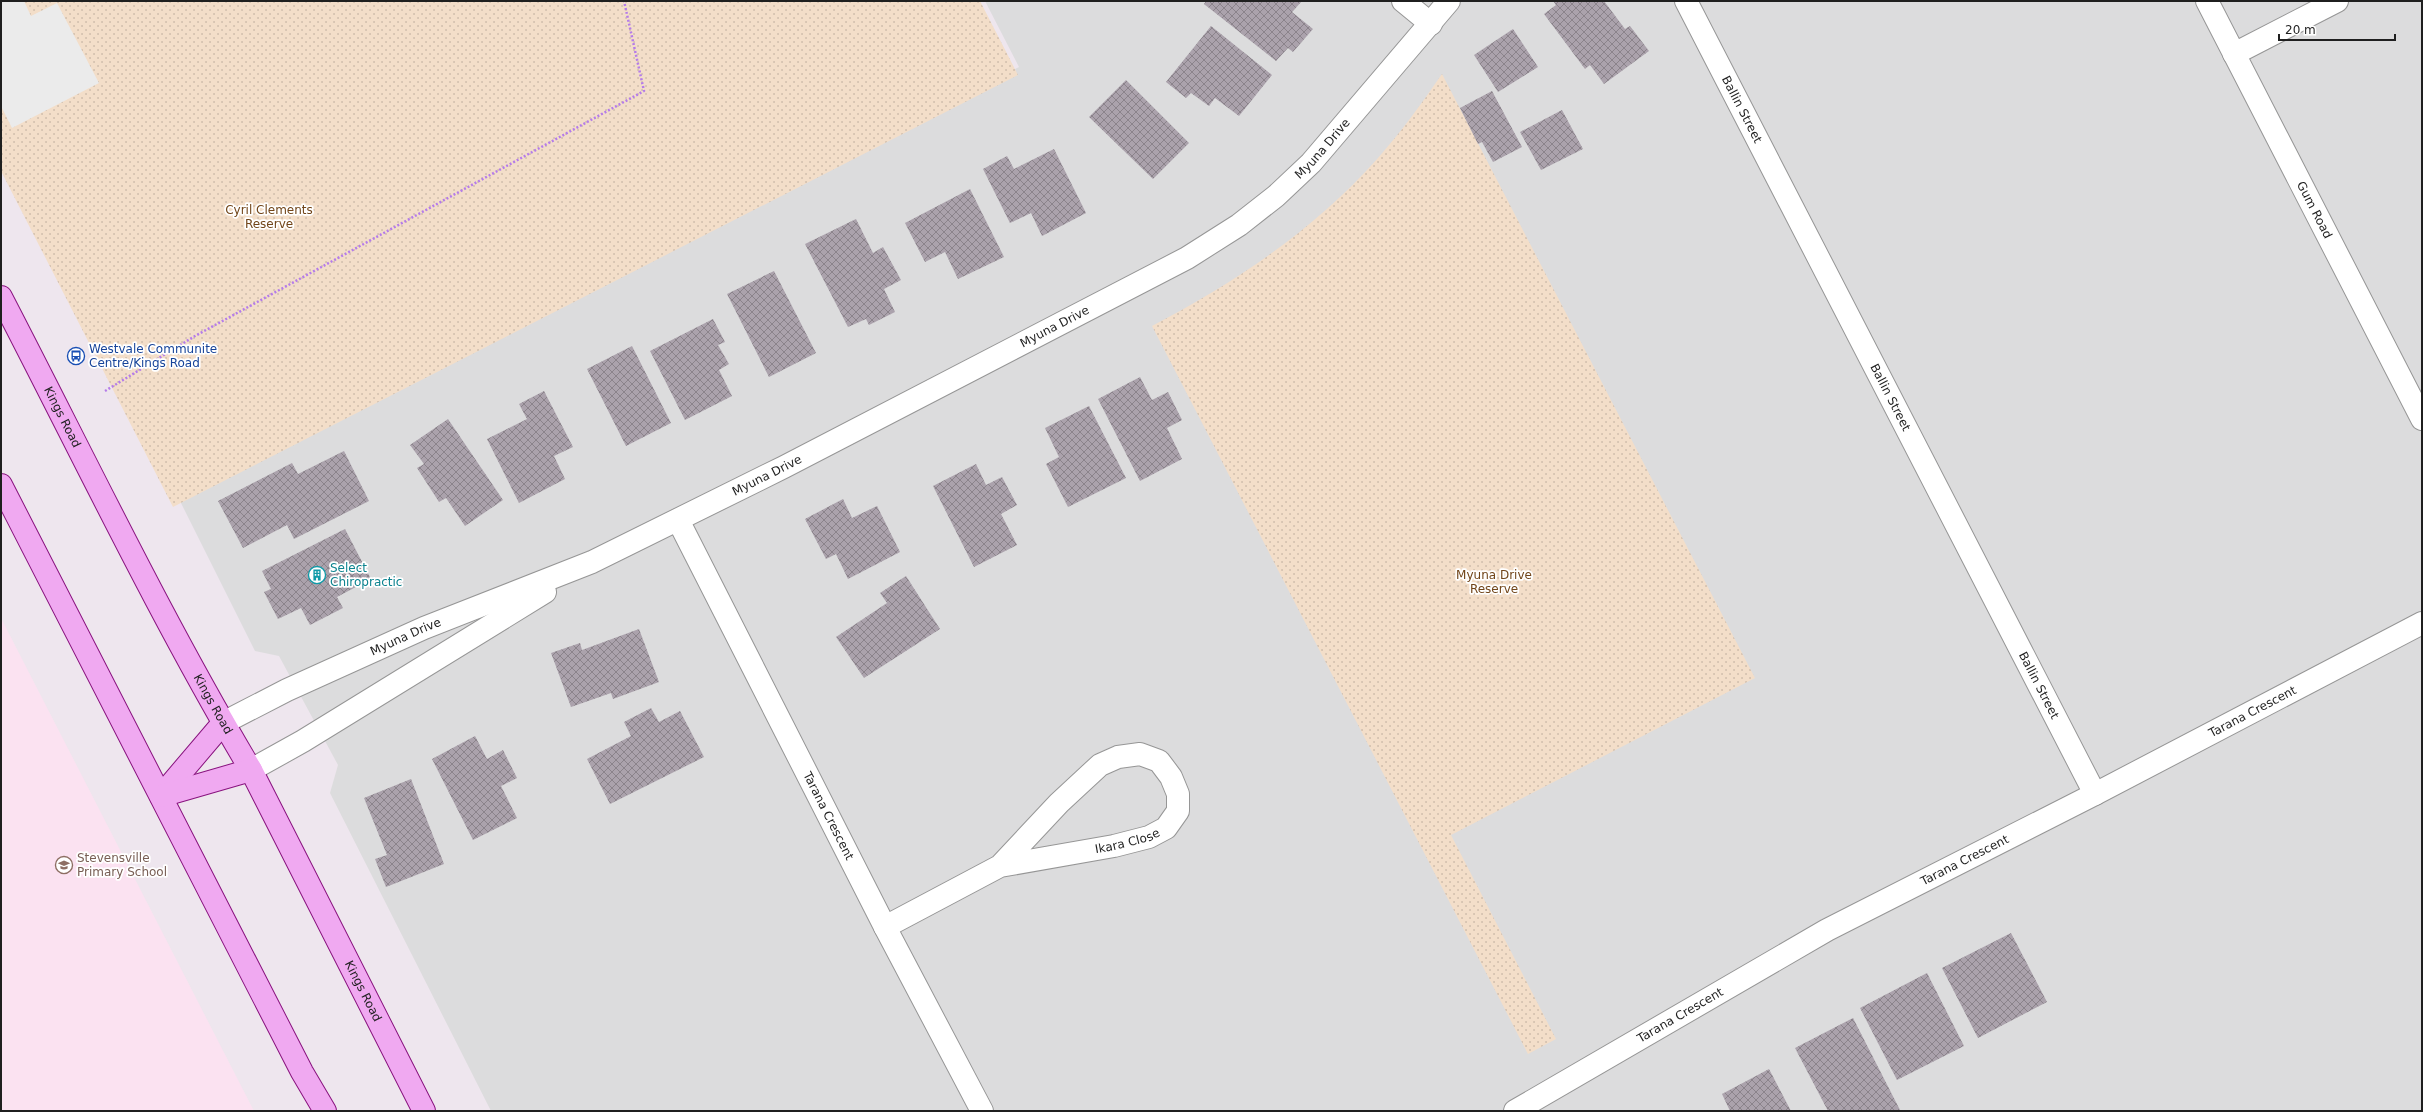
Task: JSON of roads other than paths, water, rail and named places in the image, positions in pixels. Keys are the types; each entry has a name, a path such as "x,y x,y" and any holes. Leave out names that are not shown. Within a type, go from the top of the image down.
{"main road":[{"name":"Kings Road","path":"1,297 223,723 251,770 424,1111"},
{"path":"1,486 302,1072 325,1111"},
{"path":"161,796 223,723"},
{"path":"161,796 251,770"}],"street":[{"path":"1403,1 1431,24"},
{"name":"Myuna Drive","path":"223,723 287,690 424,628 592,562 678,520 1082,314 1187,258 1239,225 1276,196 1311,163 1431,24 1449,1"},
{"name":"Ballin Street","path":"1686,1 2095,794"},
{"name":"Gum Road","path":"2207,1 2422,419"},
{"path":"2234,54 2337,1"},
{"name":"Tarana Crescent","path":"678,520 885,927 982,1111"},
{"name":"Myuna Drive","path":"251,770 303,741 592,562"},
{"name":"Tarana Crescent","path":"1515,1111 1827,930 2095,794 2422,623"},
{"name":"Ikara Close","path":"885,927 1000,866 1114,846 1149,837 1166,828 1178,811 1178,794 1171,777 1159,761 1140,754 1118,757 1100,765 1059,803 1000,866"}],"place":[{"name":"Westvale Communite Centre/Kings Road","path":"76,356"},
{"name":"Select Chiropractic","path":"317,575"},
{"name":"Stevensville Primary School","path":"64,865"}],"park label":[{"name":"Cyril Clements Reserve","path":"269,217"},
{"name":"Myuna Drive Reserve","path":"1494,582"}]}
